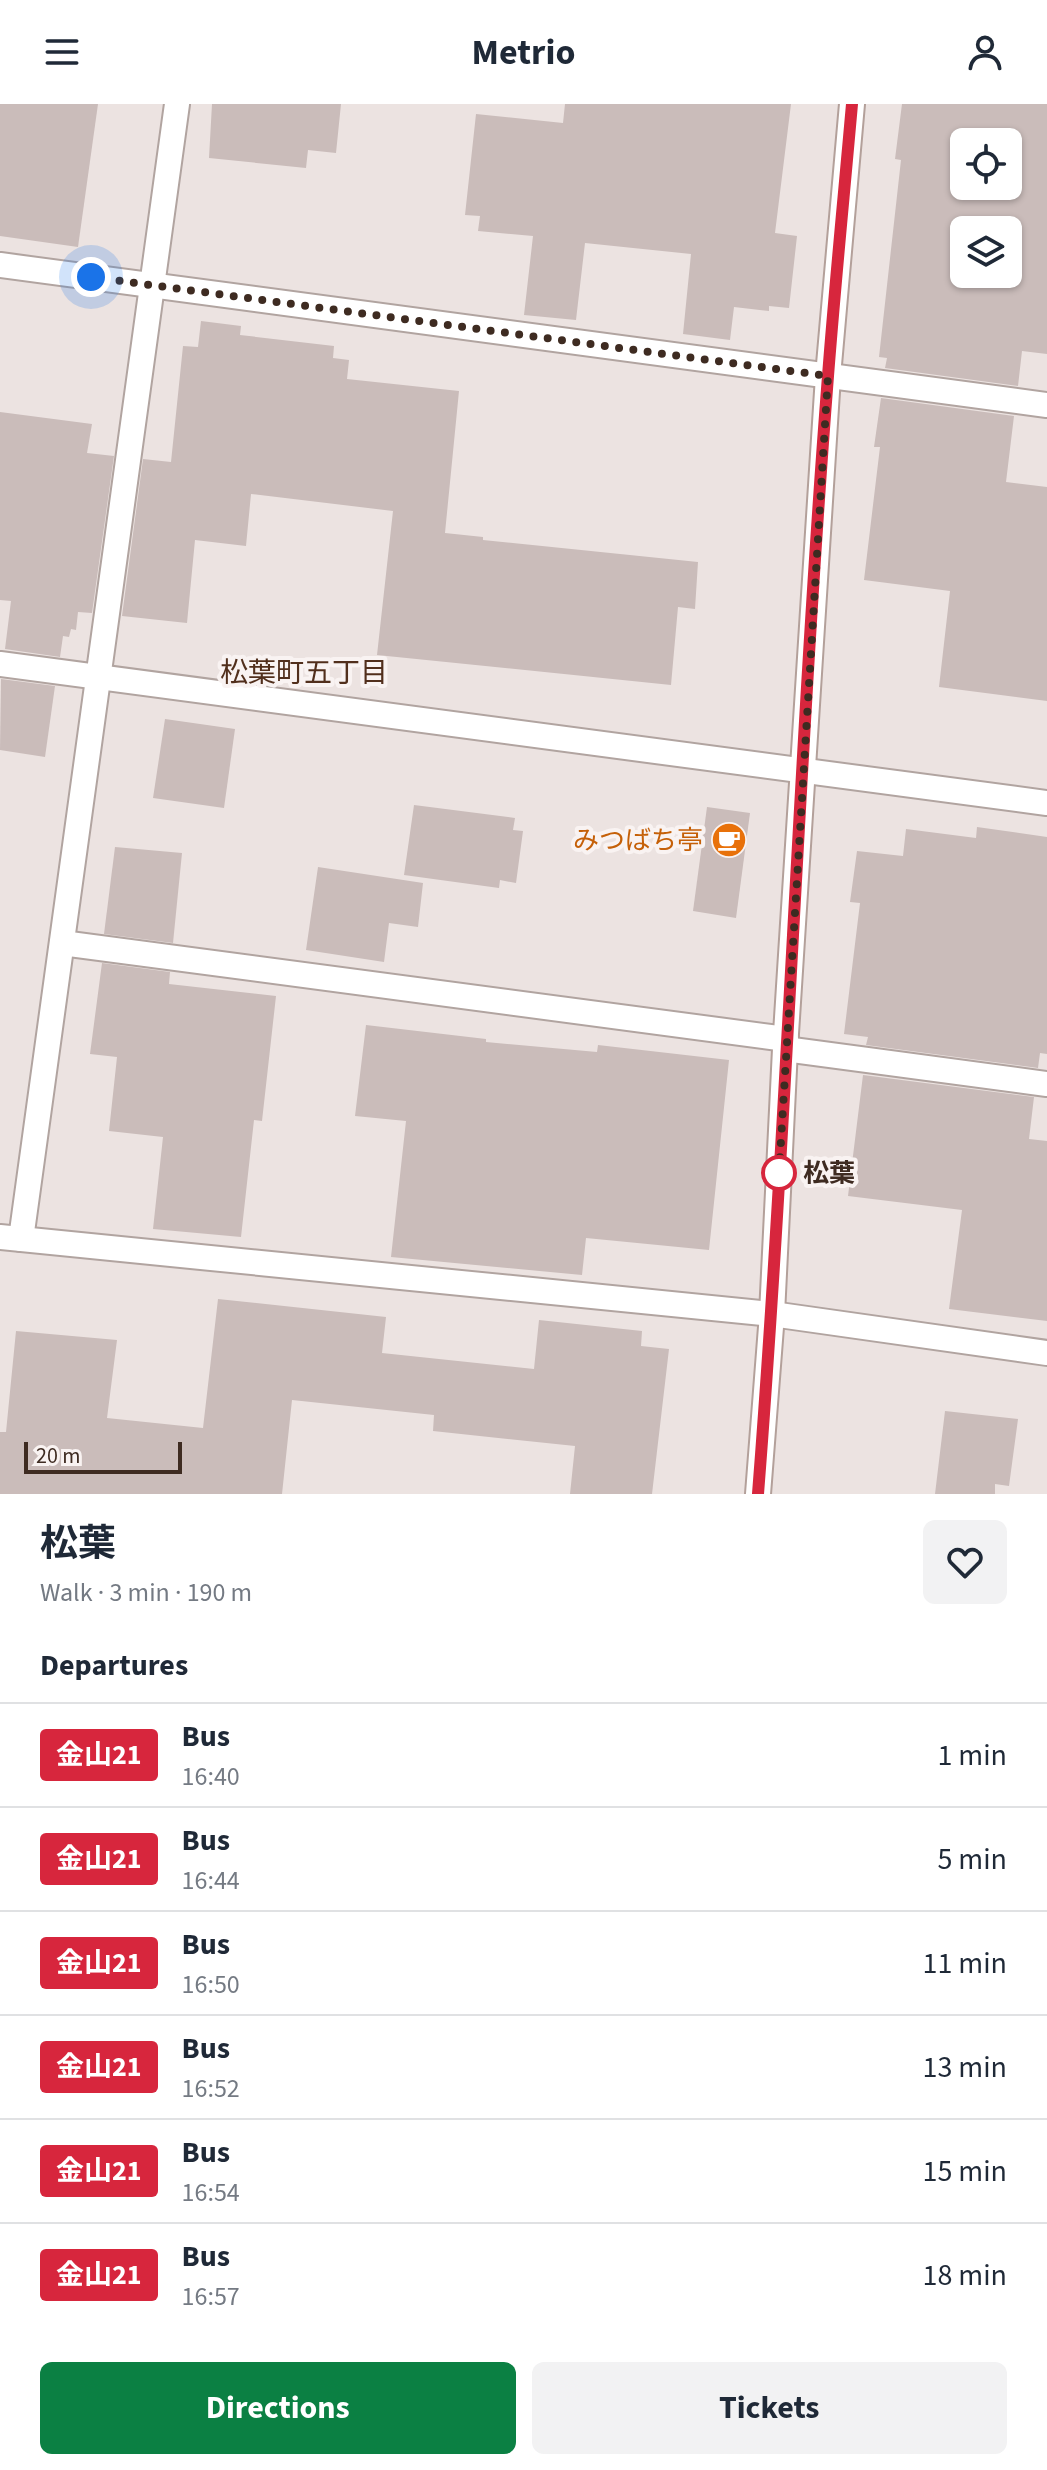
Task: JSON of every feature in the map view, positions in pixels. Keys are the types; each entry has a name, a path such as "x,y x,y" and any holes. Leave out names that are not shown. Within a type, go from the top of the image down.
{"street":[{"path":"177,104 62,943 11,1238 772,1314 1047,1353"},
{"path":"758,1494 772,1314 828,376 852,104"},
{"path":"0,265 1047,405"},
{"path":"0,664 1047,803"},
{"path":"62,943 786,1044 1047,1084"}],"building":[{"path":"0,104 98,104 78,247 0,236"},
{"path":"212,104 341,104 336,153 308,150 306,168 209,158"},
{"path":"565,104 791,104 775,233 797,236 789,308 769,306 769,311 734,307 730,340 683,334 691,254 585,243 576,320 524,315 533,236 478,231 480,216 465,215 476,114 563,123"},
{"path":"902,104 1047,104 1047,354 1022,351 1018,386 885,368 887,358 879,357 901,160 895,159"},
{"path":"201,321 241,326 240,335 334,346 333,358 349,360 347,379 459,391 445,533 483,537 483,540 698,562 695,609 678,607 671,685 377,655 393,511 251,494 246,546 195,540 187,623 122,616 143,459 171,462 183,346 198,347"},
{"path":"881,398 1014,416 1006,482 1047,487 1047,701 939,687 950,591 864,580 880,447 874,447"},
{"path":"0,412 92,424 87,453 114,456 92,613 78,612 76,630 71,629 69,637 63,636 60,657 5,649 11,601 0,600"},
{"path":"1,679 55,686 45,757 0,750"},
{"path":"165,719 235,729 224,808 153,798"},
{"path":"414,805 515,818 513,830 523,831 516,883 500,880 499,888 404,875"},
{"path":"707,807 750,813 736,918 693,911"},
{"path":"977,827 1047,837 1047,1054 1040,1053 1038,1068 866,1045 868,1037 844,1034 860,903 850,902 857,851 903,856 906,829 976,838"},
{"path":"115,847 182,853 173,943 104,934"},
{"path":"318,867 423,883 418,927 389,923 384,962 306,950"},
{"path":"102,963 170,972 169,984 276,996 262,1121 254,1120 241,1237 153,1229 163,1137 109,1131 117,1057 90,1054"},
{"path":"366,1025 486,1039 486,1042 597,1052 598,1045 729,1060 709,1250 586,1238 582,1275 391,1257 406,1121 355,1116"},
{"path":"863,1075 1034,1097 1029,1139 1047,1141 1047,1321 949,1309 962,1210 848,1196"},
{"path":"218,1299 386,1317 382,1353 534,1369 539,1320 642,1331 641,1346 669,1349 652,1494 570,1494 575,1446 433,1431 434,1415 292,1400 282,1494 0,1494 0,1432 6,1432 16,1331 117,1340 107,1418 203,1428"},
{"path":"945,1411 1018,1419 1009,1486 995,1484 995,1494 935,1494"}],"bus line":[{"name":"金山21","path":"758,1494 772,1314 785,1049 828,376 852,104"}],"place":[{"name":"みつばち亭","path":"729,840"},
{"name":"松葉","path":"779,1173"}],"district":[{"name":"松葉町五丁目","path":"304,672"}],"route":[{"path":"91,277 828,376 779,1173"}]}
